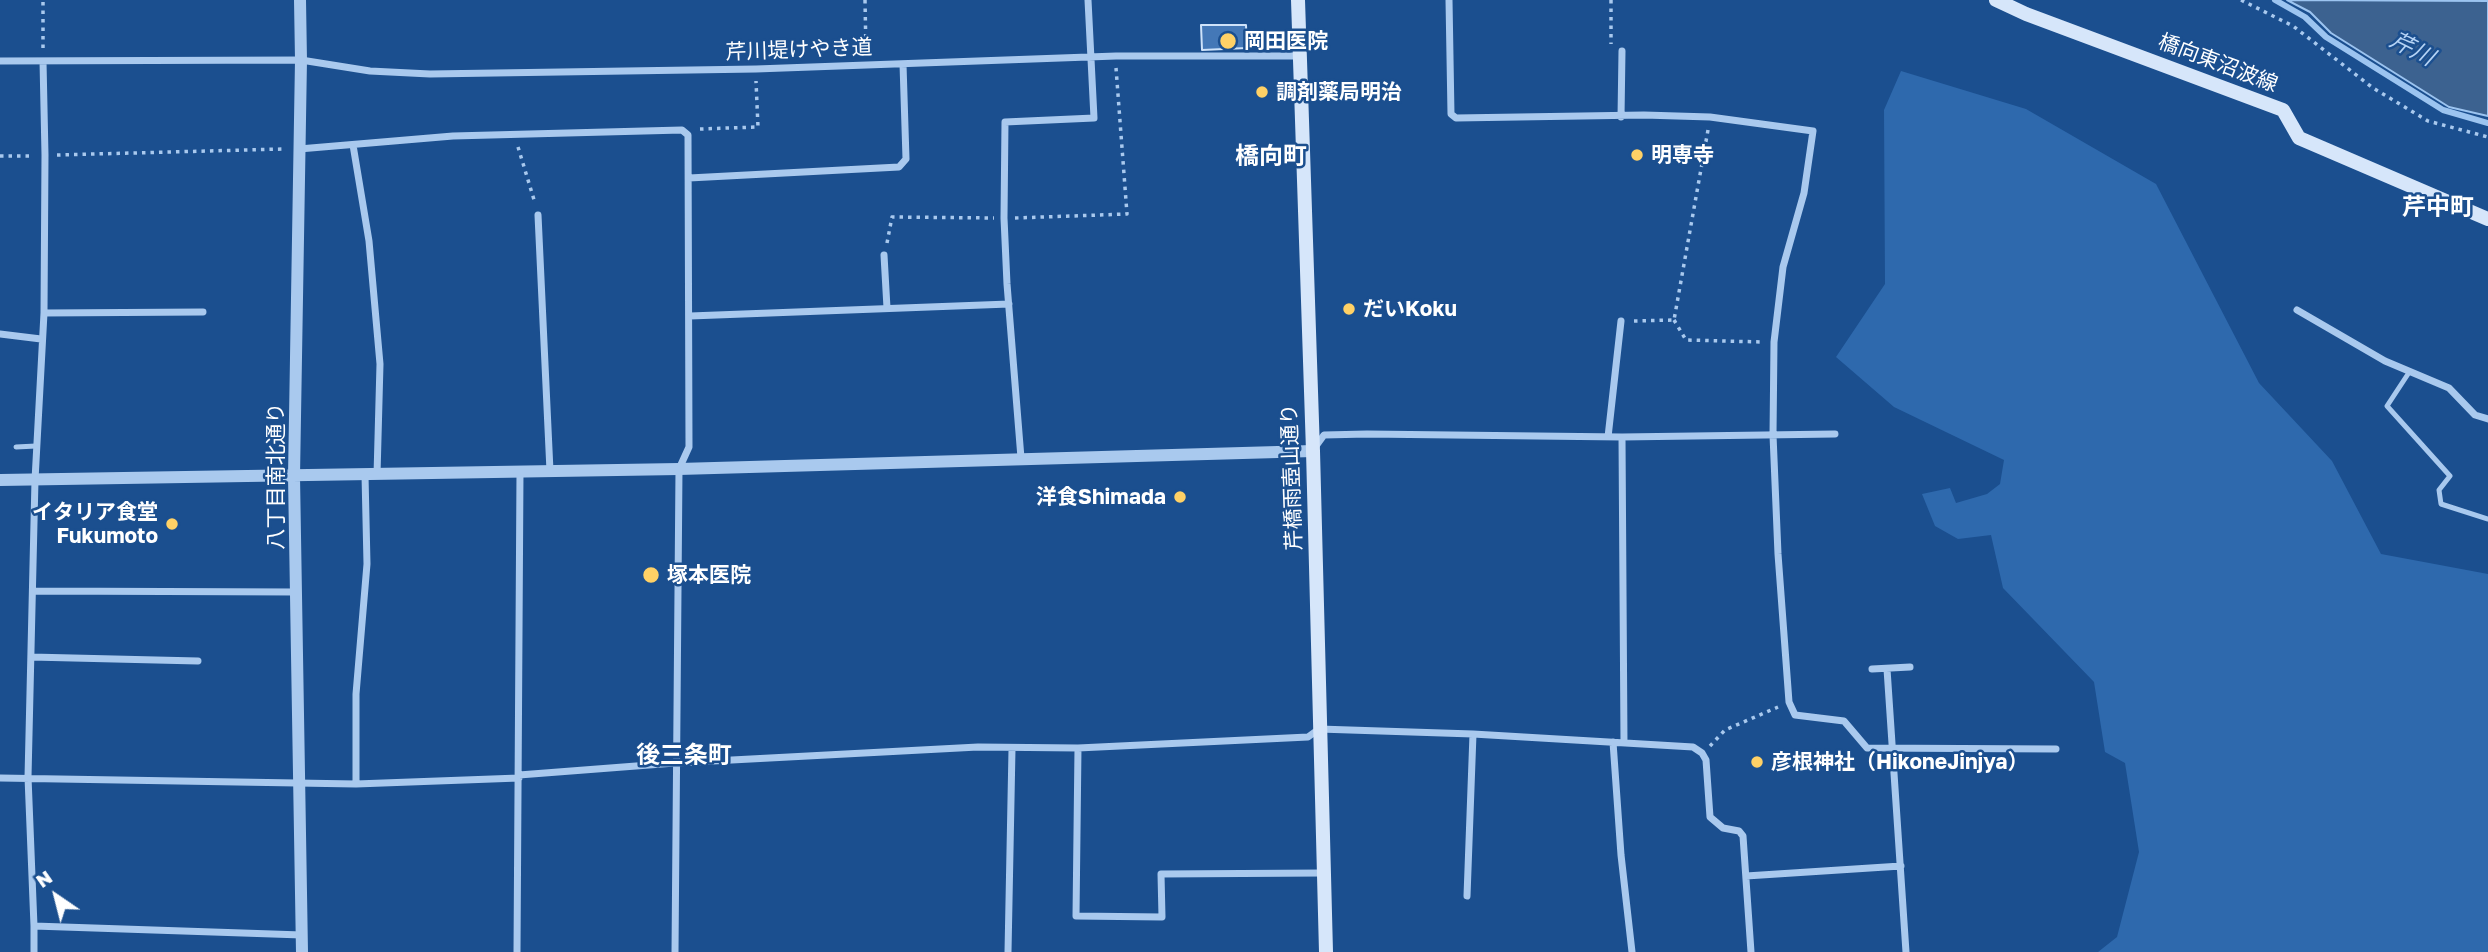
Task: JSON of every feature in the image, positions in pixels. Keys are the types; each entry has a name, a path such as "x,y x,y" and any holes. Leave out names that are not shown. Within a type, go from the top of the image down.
{"main road":[{"name":"芹橋雨壺山通り","path":"1298,0 1326,952"},
{"name":"橋向東沼波線","path":"1996,0 2026,14 2283,110 2299,138 2488,219"}],"street":[{"name":"八丁目南北通り","path":"300,0 294,476 302,952"},
{"path":"1021,458 1004,218 1005,122 1094,118 1088,0"},
{"path":"1449,0 1451,114 1456,118 1644,115 1710,117 1813,131 1804,193 1783,267 1774,342 1773,435 1778,554 1789,702 1795,715 1844,721 1867,748 2056,749"},
{"path":"1621,117 1622,51"},
{"name":"芹川堤けやき道","path":"0,61 301,60 370,71 430,74 756,69 1116,56 1298,56"},
{"path":"34,952 28,777 36,446 44,313 43,61"},
{"path":"689,177 900,167 906,159 903,64"},
{"path":"299,149 412,139 513,135 682,130 688,135 689,447 679,469 675,952"},
{"path":"353,145 369,241 380,364 356,694 356,785"},
{"path":"538,215 550,471"},
{"path":"884,255 887,308"},
{"path":"690,316 1009,304"},
{"path":"2297,310 2385,361 2449,388 2475,415 2488,419"},
{"path":"44,313 203,312"},
{"path":"1608,437 1621,321"},
{"path":"0,334 41,339"},
{"path":"0,480 679,469 1313,451 1324,435 1622,438 1835,434"},
{"path":"1622,438 1624,743"},
{"path":"517,952 520,472"},
{"path":"33,591 296,592"},
{"path":"31,657 198,661"},
{"path":"1872,669 1910,667"},
{"path":"1888,669 1906,952"},
{"path":"0,778 356,785 519,777 675,763 978,747 1078,748 1308,737 1320,729 1474,734 1693,747 1702,753 1706,760 1710,817 1723,828 1739,831 1743,836 1751,952"},
{"path":"1467,896 1474,734"},
{"path":"1613,742 1621,855 1632,952"},
{"path":"1078,748 1076,916 1162,917 1161,874 1323,873"},
{"path":"1008,952 1012,749"},
{"path":"1746,876 1901,866"},
{"path":"34,926 302,935"}],"lane":[{"path":"2410,372 2386,406 2450,476 2440,490 2441,504 2488,519"},
{"path":"16,447 36,446"}],"path":[{"path":"43,0 43,61"},
{"path":"865,0 866,65"},
{"path":"1611,0 1611,49 1622,51"},
{"path":"2241,0 2293,26 2374,88 2428,121 2488,137"},
{"path":"884,255 892,217 1004,218 1128,214 1116,56"},
{"path":"685,133 689,129 758,127 756,69"},
{"path":"1710,117 1674,320 1686,340 1774,342"},
{"path":"513,135 538,215"},
{"path":"0,156 299,149"},
{"path":"1621,321 1674,320"},
{"path":"1712,745 1725,730 1789,702"}],"shaded area":[{"path":"1901,71 2026,109 2156,184 2259,383 2332,461 2381,554 2488,574 2488,952 2098,952 2117,937 2139,852 2125,763 2105,752 2094,682 2003,588 1991,535 1958,539 1935,526 1922,494 1950,488 1956,503 1987,494 2000,484 2004,460 1894,407 1836,357 1885,284 1884,110"}],"water":[{"name":"芹川","path":"2287,0 2488,1 2488,116 2449,107 2331,33 2310,12"}],"building":[{"name":"岡田医院","path":"1201,25 1246,25 1247,48 1202,50"}],"waterway":[{"path":"2275,0 2305,17 2326,37 2443,110 2488,123"}],"place":[{"name":"岡田医院","path":"1228,41"},
{"name":"調剤薬局明治","path":"1262,92"},
{"name":"明専寺","path":"1637,155"},
{"name":"だいKoku","path":"1349,309"},
{"name":"洋食Shimada","path":"1180,497"},
{"name":"イタリア食堂 Fukumoto","path":"172,524"},
{"name":"塚本医院","path":"651,575"},
{"name":"彦根神社（HikoneJinjya）","path":"1757,762"}],"district":[{"name":"橋向町","path":"1271,156"},
{"name":"芹中町","path":"2438,207"},
{"name":"後三条町","path":"684,755"}]}
